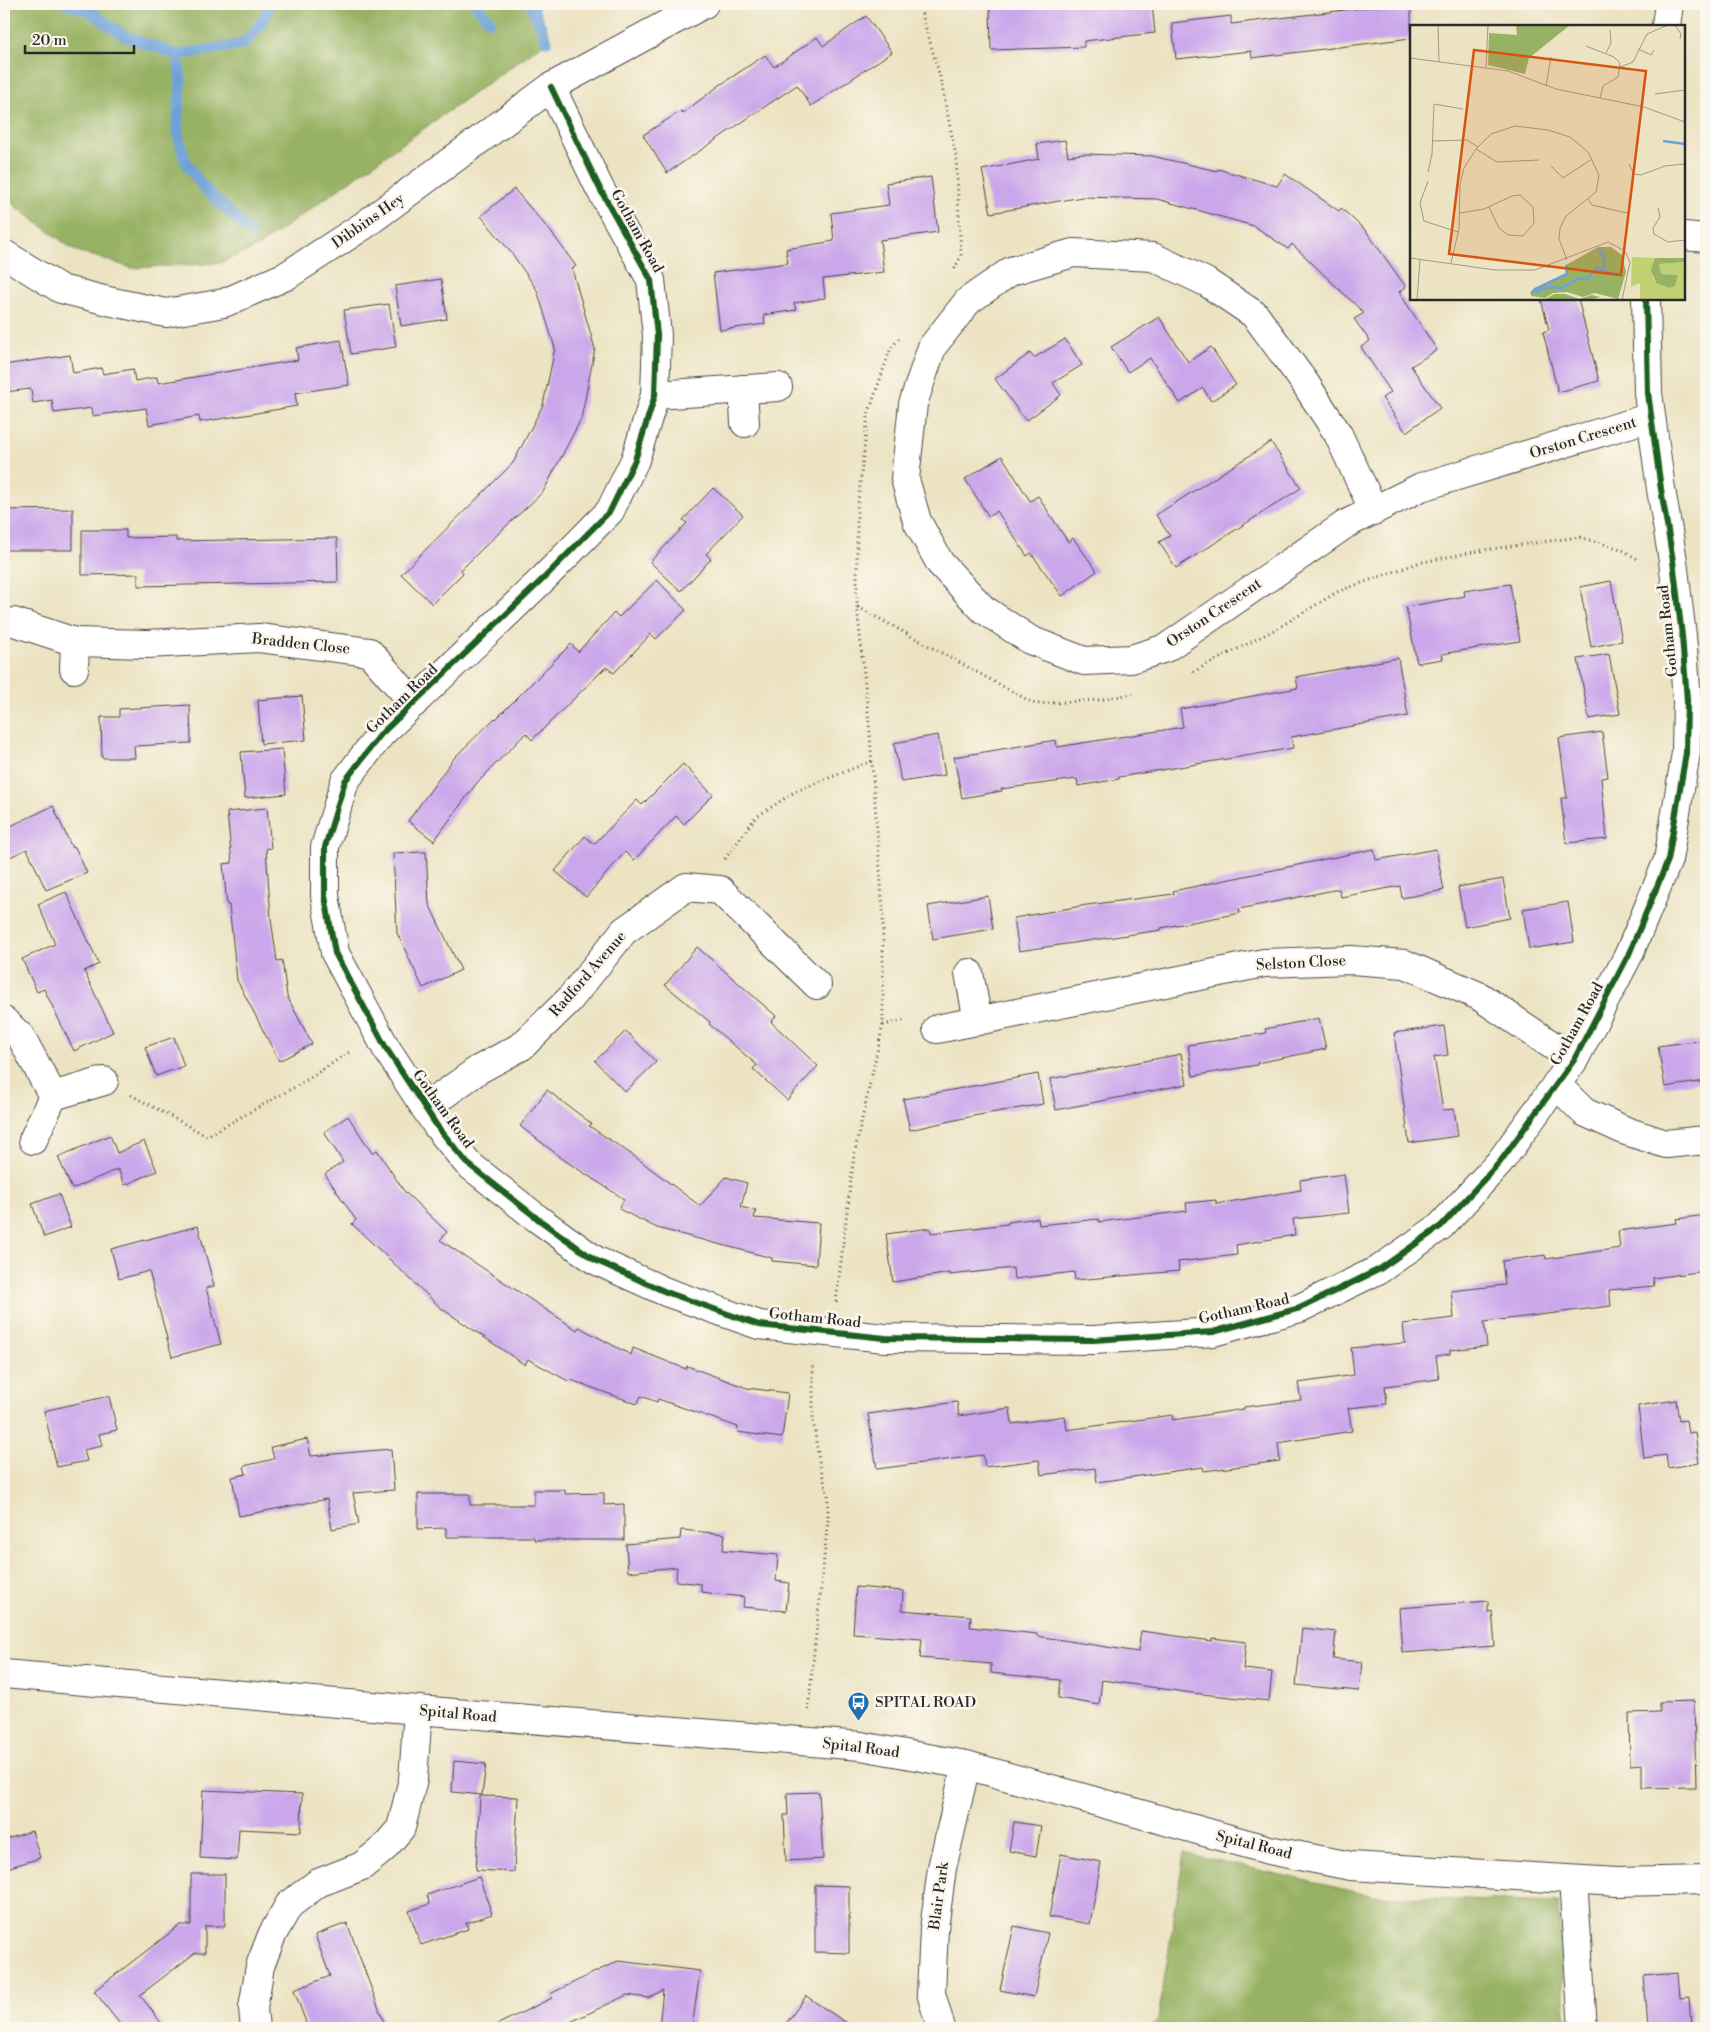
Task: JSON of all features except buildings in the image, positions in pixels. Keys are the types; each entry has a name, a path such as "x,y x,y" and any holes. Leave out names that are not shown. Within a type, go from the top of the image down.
{"street":[{"name":"Dibbins Hey","path":"4,254 61,289 108,301 166,313 224,303 286,276 363,226 551,87 704,4"},
{"path":"1666,25 1669,4"},
{"name":"Gotham Road","path":"551,87 599,187 651,280 657,336 655,395 635,460 610,511 537,585 380,734 345,781 325,847 325,896 335,953 378,1033 425,1108 437,1126 468,1163 595,1260 666,1292 759,1324 885,1338 1093,1340 1213,1332 1300,1308 1380,1270 1441,1226 1500,1162 1574,1060 1629,954 1668,860 1686,753 1685,682 1676,581 1648,392 1646,300"},
{"path":"1685,236 1706,238"},
{"name":"Orston Crescent","path":"1374,511 1338,434 1305,383 1255,316 1206,282 1153,257 1073,254 1012,271 968,301 932,347 913,404 905,479 917,520 940,563 983,609 1030,640 1084,661 1131,659 1166,648 1346,524 1374,511 1421,486 1651,417"},
{"path":"655,395 778,387"},
{"path":"743,389 745,423"},
{"name":"Bradden Close","path":"14,622 75,642 147,644 258,638 369,652 414,703"},
{"path":"74,669 75,642"},
{"name":"Radford Avenue","path":"425,1108 478,1070 522,1046 568,1000 624,931 686,887 720,890 817,985"},
{"name":"Selston Close","path":"937,1029 1264,963 1352,960 1405,964 1479,996 1574,1060"},
{"path":"969,973 978,1020"},
{"path":"4,1021 21,1037 52,1096"},
{"path":"52,1096 104,1081"},
{"path":"1556,1084 1584,1112 1626,1131 1666,1144 1706,1140"},
{"path":"33,1140 52,1096"},
{"name":"Spital Road","path":"4,1674 861,1746 966,1765 1269,1850 1351,1866 1617,1882 1706,1880"},
{"path":"255,2028 253,2008 260,1966 272,1935 289,1905 318,1883 362,1866 383,1849 401,1828 413,1779 418,1710"},
{"name":"Blair Park","path":"941,2028 931,1992 934,1929 942,1868 966,1765"},
{"path":"1573,1880 1583,2028"}],"path":[{"path":"919,4 940,77 956,156 960,256 953,272"},
{"path":"804,1741 828,1520 828,1496 819,1460 813,1419 812,1378 824,1332 854,1155 883,1025 883,911 872,761 857,606 857,510 868,415 890,350 901,335"},
{"path":"1187,675 1278,628 1339,591 1418,563 1483,550 1579,537 1621,549 1676,581"},
{"path":"857,606 1034,704 1098,700 1136,694"},
{"path":"703,888 756,817 796,791 872,761"},
{"path":"104,1081 207,1136 302,1083 378,1033"}],"green space":[{"path":"4,4 531,4 547,41 257,247 220,263 132,268 74,250 14,205 4,185"},
{"path":"1184,1853 1374,1896 1558,1902 1566,2028 1149,2028 1158,2020"}],"waterway":[{"path":"67,4 89,11 125,36 178,55 243,44 261,24 271,4"},
{"path":"475,4 490,21"},
{"path":"531,4 547,41"},
{"path":"178,55 181,81 177,130 185,161 202,186 251,233"}],"cycle path":[{"path":"551,87 599,187 651,280 657,335 655,395 635,460 610,511 544,578 381,734 345,781 325,847 325,896 335,953 386,1048 437,1126 467,1163 538,1219 595,1260 666,1292 759,1325 885,1338 1093,1340 1213,1332 1300,1308 1380,1269 1441,1226 1500,1162 1574,1060 1629,954 1668,860 1686,753 1687,700 1673,561 1648,393 1646,300"}],"place":[{"name":"SPITAL ROAD","path":"859,1721"}]}
